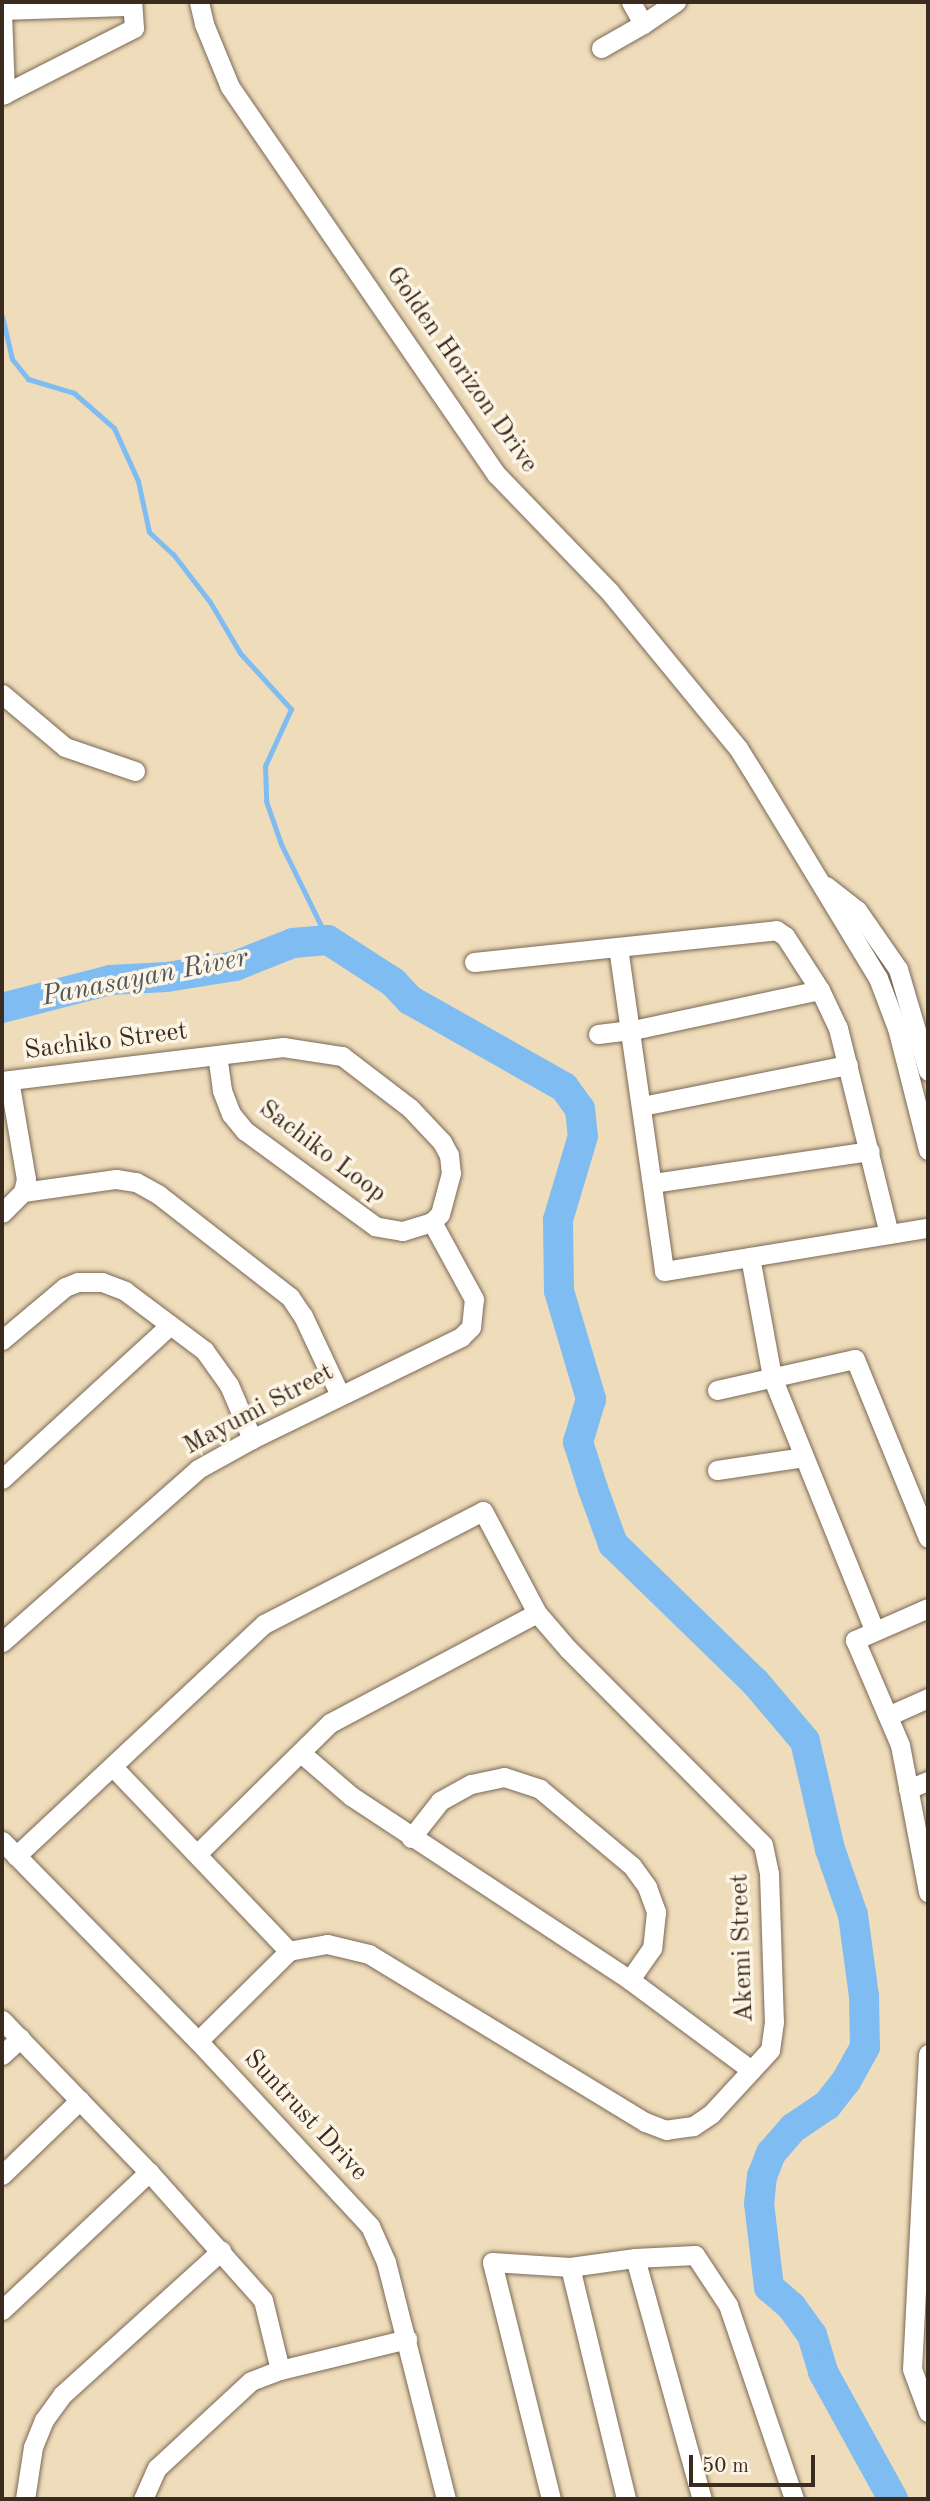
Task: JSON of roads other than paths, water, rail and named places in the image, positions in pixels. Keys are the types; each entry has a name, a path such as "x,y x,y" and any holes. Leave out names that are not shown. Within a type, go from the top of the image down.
{"street":[{"name":"Golden Horizon Drive","path":"199,2 204,24 230,87 496,474 609,591 738,748 864,953 887,999 928,1150"},
{"path":"631,2 643,24"},
{"path":"601,48 676,2"},
{"path":"132,4 134,28 3,94 2,11 132,4"},
{"path":"2,694 65,747 135,771"},
{"name":"Golden Horizon Drive","path":"817,879 857,910 898,969 928,1071"},
{"path":"474,962 776,930 785,936 820,990 838,1028 889,1234"},
{"path":"618,947 633,1030 664,1271 927,1228"},
{"path":"598,1034 633,1030 820,990"},
{"path":"217,1055 283,1047 342,1056 410,1108 442,1142 449,1155 451,1173 445,1202 440,1214 432,1222"},
{"name":"Sachiko Street","path":"6,1081 217,1055"},
{"name":"Sachiko Loop","path":"217,1055 222,1090 231,1114 245,1131 375,1226 402,1231 432,1222"},
{"path":"642,1107 848,1065"},
{"path":"2,1213 23,1192 26,1179 6,1081"},
{"path":"653,1183 870,1152"},
{"path":"23,1192 117,1179 136,1182 159,1195 290,1297 303,1316 340,1395"},
{"name":"Mayumi Street","path":"2,1642 198,1469 252,1439 461,1337 471,1327 475,1315 474,1299 432,1222"},
{"path":"750,1257 772,1377 874,1630"},
{"path":"2,1340 49,1297 78,1282 102,1282 125,1291 217,1364 252,1439"},
{"path":"2,1479 170,1325"},
{"path":"718,1390 855,1359 928,1538"},
{"path":"717,1471 804,1457"},
{"name":"Akemi Street","path":"113,1766 264,1624 483,1511 537,1613 568,1649 763,1845 769,1873 774,2022 770,2050 711,2114 693,2126 666,2130 645,2122 369,1954 327,1944 289,1951"},
{"path":"928,1608 855,1640 890,1715 900,1745 908,1789 922,1830 928,1892"},
{"path":"197,1854 330,1723 537,1613"},
{"path":"890,1715 928,1698"},
{"path":"301,1752 351,1796 630,1980 751,2070"},
{"path":"16,1856 113,1766 289,1951 198,2041"},
{"path":"411,1838 440,1801 471,1784 504,1777 540,1789 632,1866 647,1887 656,1912 652,1948 630,1980"},
{"path":"908,1789 928,1781"},
{"name":"Suntrust Drive","path":"2,1841 198,2041 370,2227 386,2262 446,2499"},
{"path":"2,2020 149,2172 263,2300 280,2370"},
{"path":"2,2055 20,2038"},
{"path":"928,2054 920,2340 912,2370 928,2412"},
{"path":"2,2175 80,2100"},
{"path":"2,2310 149,2172"},
{"path":"25,2499 33,2447 44,2420 62,2395 221,2251"},
{"path":"551,2499 492,2262 570,2267 635,2258 695,2255 728,2305 794,2499"},
{"path":"635,2258 702,2499"},
{"path":"570,2267 626,2499"},
{"path":"143,2499 157,2468 233,2394 251,2381 280,2370 407,2339"}],"waterway":[{"path":"2,316 12,359 28,379 74,393 114,428 138,481 149,532 173,554 210,602 240,653 291,709 265,766 266,801 281,844 328,940"},
{"name":"Panasayan River","path":"2,1008 110,980 167,977 235,966 293,943 328,940 393,982 410,1000 564,1087 580,1109 583,1136 558,1220 559,1291 591,1399 578,1442 593,1489 613,1544 755,1682 805,1741 830,1849 853,1915 864,1996 865,2047 846,2081 827,2105 793,2128 771,2153 762,2176 759,2203 769,2287 791,2306 812,2335 823,2372 893,2499"}]}
